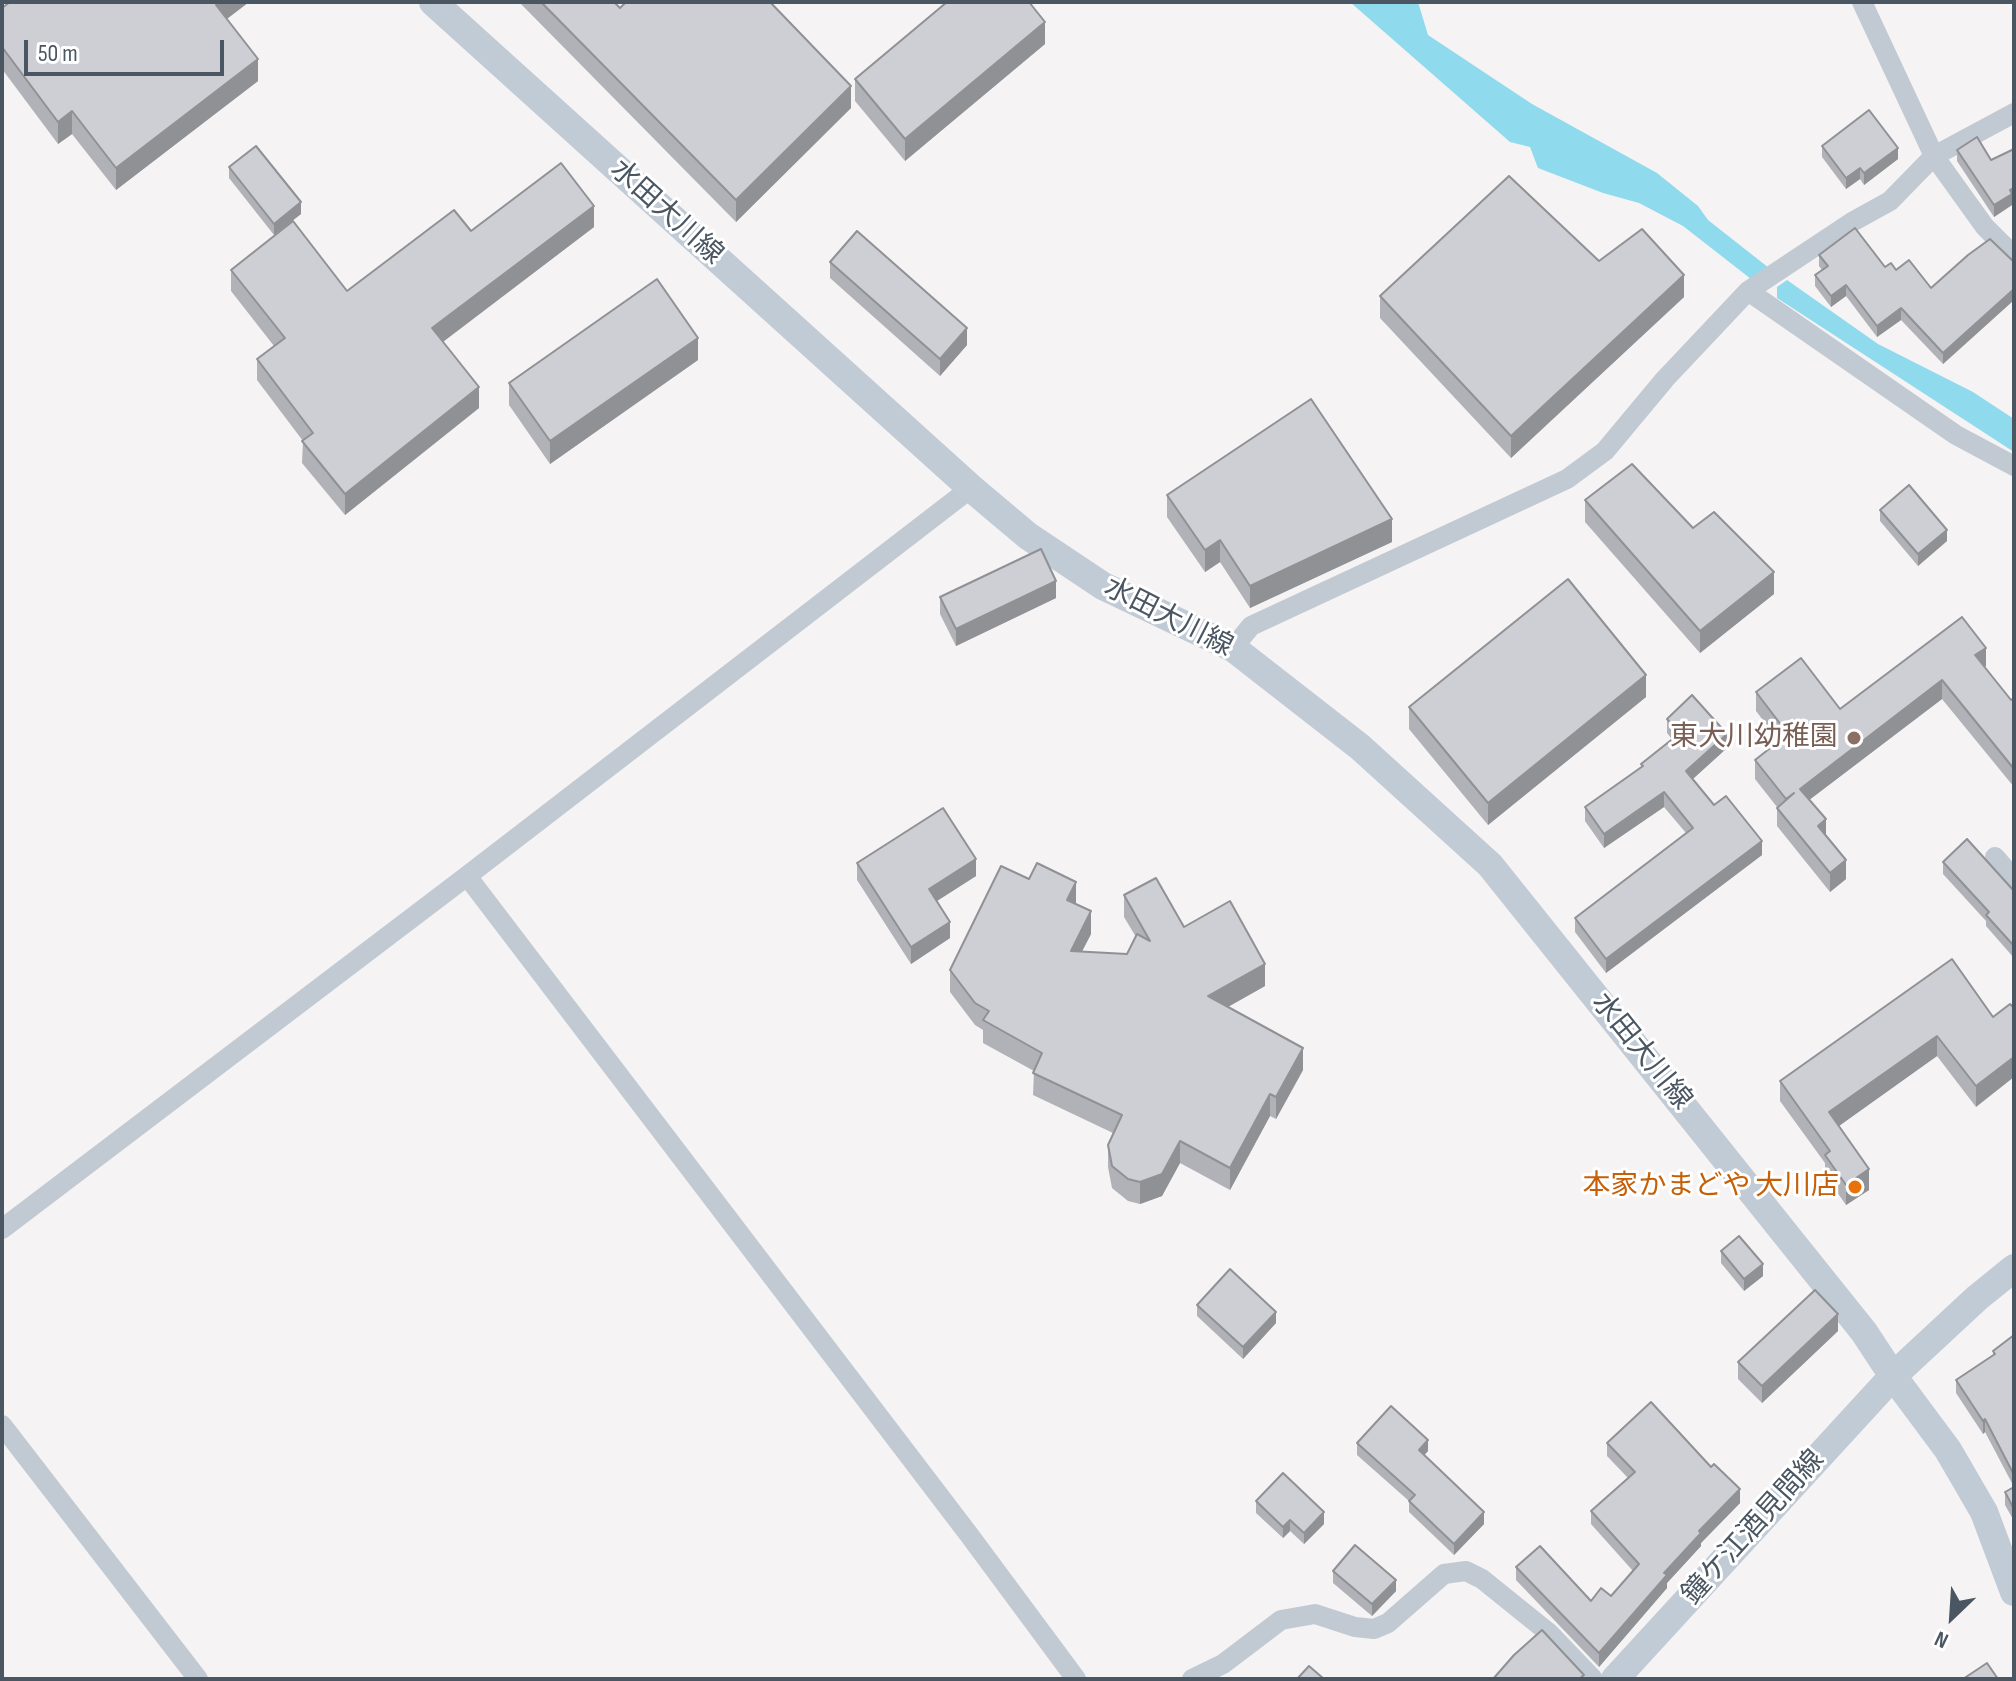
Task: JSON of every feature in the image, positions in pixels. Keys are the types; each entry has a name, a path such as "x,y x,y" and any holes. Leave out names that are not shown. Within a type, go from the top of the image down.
{"main road":[{"name":"水田大川線","path":"433,2 1028,536 1103,586 1233,648 1360,747 1490,865 1864,1332 1948,1450 1984,1512 2014,1592"},
{"path":"1893,1376 2014,1268"},
{"name":"鐘ケ江酒見間線","path":"1615,1679 1893,1376"}],"street":[{"path":"1862,2 1934,156 1985,227 2014,256"},
{"path":"1233,648 1251,626 1567,479 1605,451 1665,379 1748,291 1852,222 1890,201 1934,156 2014,113"},
{"path":"1748,291 1956,435 2014,466"},
{"path":"2,1229 971,488"},
{"path":"1995,857 2014,879"},
{"path":"467,876 1076,1679"},
{"path":"2,1425 198,1679"},
{"path":"1192,1679 1223,1664 1281,1620 1315,1614 1355,1627 1374,1629 1388,1623 1444,1574 1466,1571 1482,1579 1549,1633 1593,1679"}],"water":[{"path":"1350,2 1418,2 1428,35 1532,104 1657,173 1698,206 1708,220 1769,268 1751,279 1683,226 1639,203 1538,168 1530,147 1510,142"},
{"path":"1787,280 1878,344 1973,392 2014,419 2014,452 1777,298 1777,287"}],"building":[{"path":"10,2 219,2 216,5 258,59 116,168 72,111 58,122 2,47 2,8"},
{"path":"541,2 614,2 620,8 626,2 770,2 851,86 736,200"},
{"path":"947,2 1029,2 1045,22 905,139 855,79"},
{"path":"1869,110 1898,148 1864,173 1860,168 1846,178 1822,146"},
{"path":"1977,137 1991,160 2014,149 2012,194 1994,205 1957,150"},
{"path":"256,146 301,202 274,224 229,167"},
{"path":"561,163 594,206 432,328 479,387 345,494 302,441 313,433 257,359 285,338 231,270 293,221 347,291 454,210 471,231"},
{"path":"1509,176 1599,261 1642,229 1684,275 1511,436 1380,296"},
{"path":"1855,228 1885,267 1891,263 1896,270 1909,260 1931,288 1990,239 2014,262 2014,289 1943,353 1901,308 1877,326 1846,285 1831,296 1815,275 1828,266 1819,255"},
{"path":"857,231 967,328 940,359 830,262"},
{"path":"657,279 698,338 550,441 509,383"},
{"path":"1311,399 1392,519 1250,586 1220,540 1205,550 1167,495"},
{"path":"1632,464 1693,528 1714,512 1774,572 1700,631 1585,500"},
{"path":"1909,485 1947,530 1918,554 1880,510"},
{"path":"1041,549 1056,581 956,629 940,597"},
{"path":"1568,579 1646,675 1488,803 1409,707"},
{"path":"1962,617 1986,648 1975,655 2011,700 2014,698 2014,769 1942,680 1800,789 1826,819 1818,826 1846,860 1830,873 1777,808 1794,793 1786,799 1755,760 1788,734 1756,692 1801,658 1840,709"},
{"path":"1692,695 1727,734 1686,771 1714,805 1726,796 1762,841 1606,959 1575,918 1693,828 1664,792 1604,834 1585,807 1643,766 1641,764 1680,733 1667,719"},
{"path":"943,808 976,859 929,889 950,922 911,947 857,863"},
{"path":"1967,839 2014,891 2014,946 1986,915 1989,912 1943,862"},
{"path":"1037,863 1076,882 1067,900 1091,911 1071,951 1127,954 1137,934 1150,941 1124,895 1156,878 1184,927 1230,901 1265,964 1208,996 1303,1048 1276,1097 1270,1094 1230,1168 1180,1141 1162,1174 1140,1182 1128,1179 1112,1166 1108,1145 1122,1115 1033,1073 1042,1053 983,1020 989,1011 975,1003 950,970 1001,866 1029,879"},
{"path":"1952,959 1993,1017 2010,1004 2014,1008 2014,1057 1976,1086 1937,1036 1829,1112 1869,1169 1846,1185 1825,1155 1830,1151 1780,1081"},
{"path":"1739,1236 1763,1264 1744,1279 1721,1251"},
{"path":"1230,1269 1276,1312 1243,1347 1197,1305"},
{"path":"1815,1290 1838,1314 1762,1386 1738,1362"},
{"path":"2014,1335 2014,1475 1985,1419 1983,1421 1956,1380 1995,1354 1993,1351"},
{"path":"1651,1402 1711,1467 1714,1464 1740,1489 1699,1531 1701,1533 1664,1573 1667,1575 1599,1653 1516,1567 1540,1546 1591,1601 1601,1588 1611,1596 1639,1564 1591,1511 1635,1472 1607,1443"},
{"path":"1391,1406 1428,1440 1419,1450 1484,1512 1454,1544 1409,1501 1415,1495 1357,1443"},
{"path":"1283,1473 1324,1512 1304,1533 1290,1520 1283,1527 1256,1501"},
{"path":"2014,1487 2014,1509 2005,1492"},
{"path":"1355,1545 1396,1580 1372,1604 1333,1571"},
{"path":"1542,1630 1584,1675 1579,1679 1493,1679 1514,1655"},
{"path":"1987,1663 1998,1679 1963,1679"},
{"path":"1309,1666 1324,1679 1297,1679"}],"place":[{"name":"東大川幼稚園","path":"1854,738"},
{"name":"本家かまどや 大川店","path":"1855,1187"}]}
